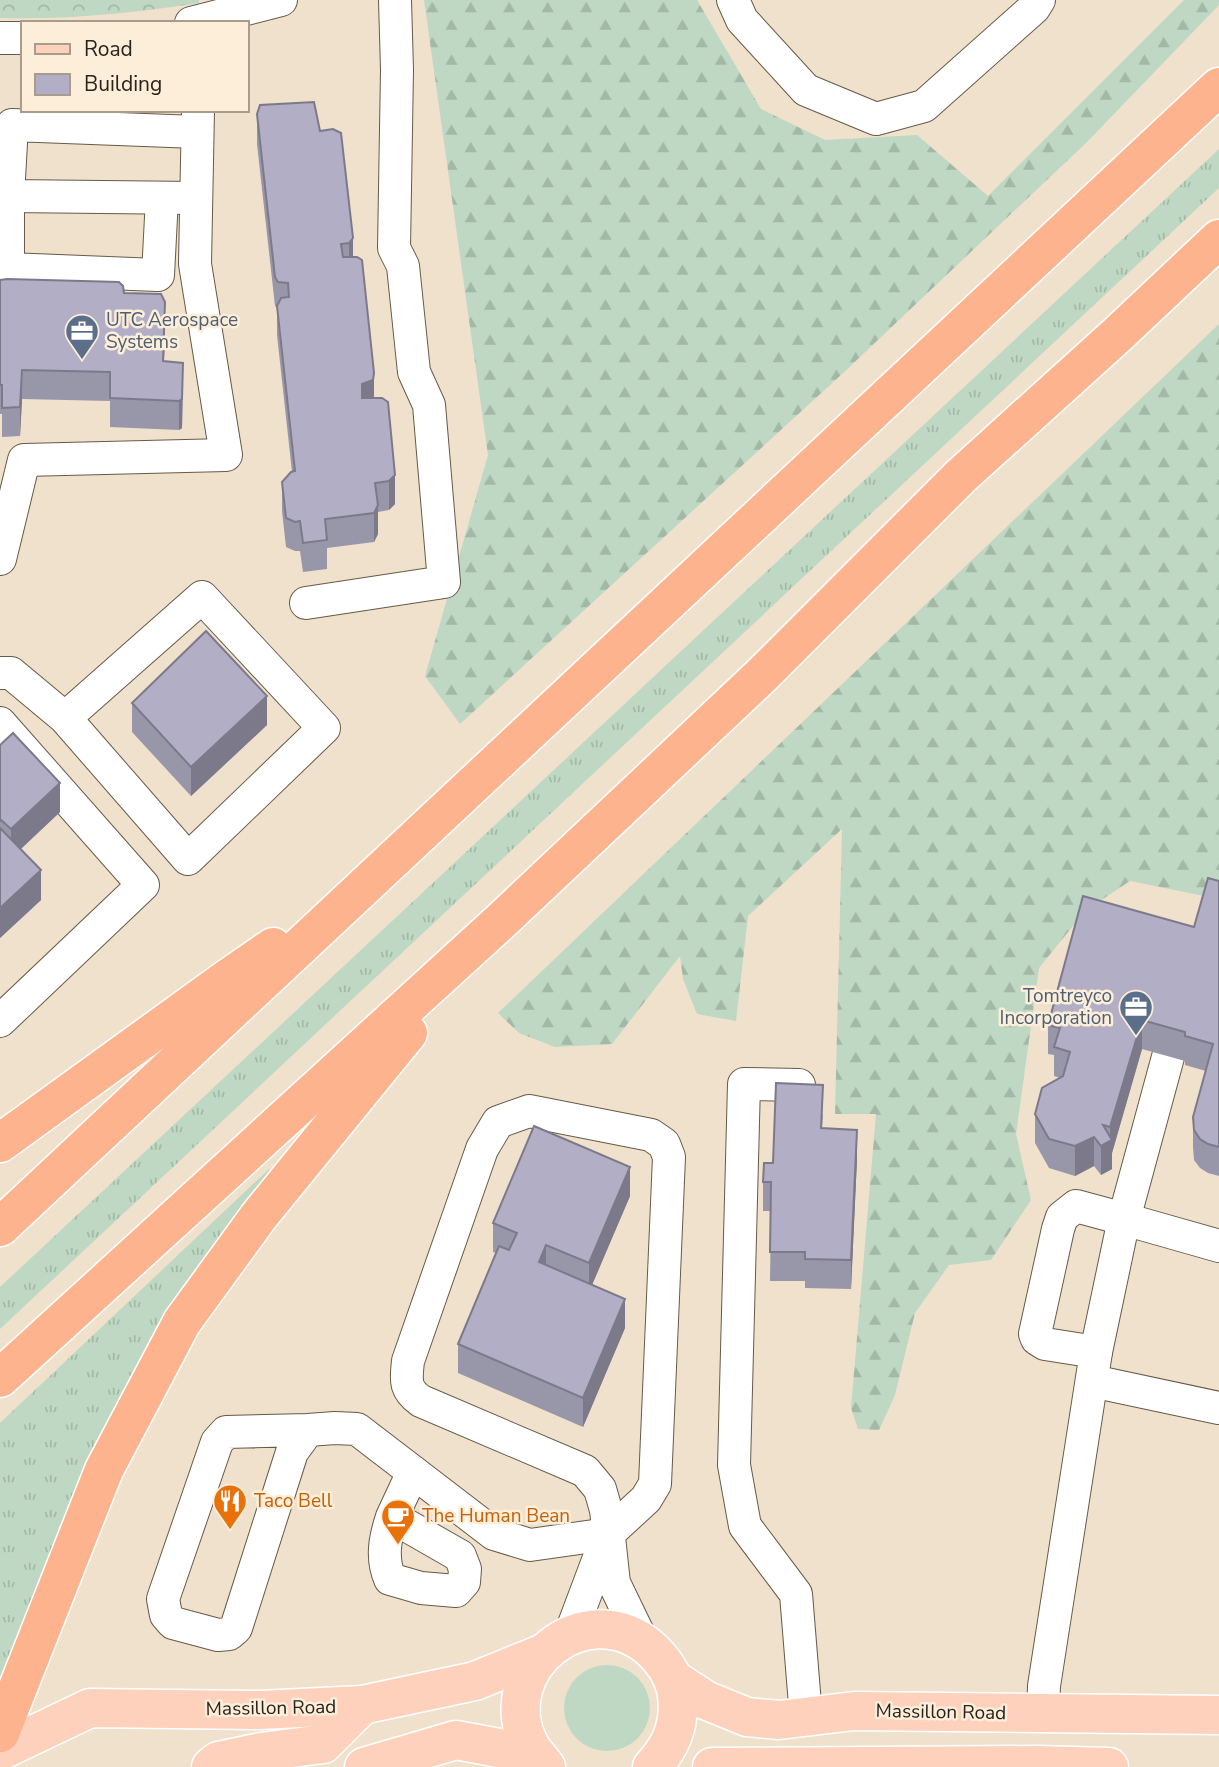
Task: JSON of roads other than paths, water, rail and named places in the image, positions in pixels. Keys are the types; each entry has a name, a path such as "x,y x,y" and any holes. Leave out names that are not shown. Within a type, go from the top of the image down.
{"highway":[{"path":"0,1227 1219,88"},
{"path":"0,1378 501,921 762,675 961,475 1219,239"},
{"path":"0,1143 223,981 273,947 347,904"},
{"path":"0,1733 104,1470 183,1322 259,1216 501,921"}],"main road":[{"name":"Massillon Road","path":"0,1751 90,1708 260,1710 362,1705 475,1681 594,1629 619,1631 642,1641"},
{"path":"642,1641 661,1658 673,1679 679,1704 676,1729 665,1754 652,1767"},
{"path":"546,1767 530,1746 521,1721 522,1694 531,1668 557,1644"},
{"name":"Massillon Road","path":"673,1679 705,1700 747,1717 779,1720 854,1711 1219,1715"},
{"path":"211,1767 218,1761 261,1752 323,1744 362,1705"},
{"path":"366,1767 456,1740 499,1748 546,1767"},
{"path":"0,1759 24,1767"},
{"path":"366,1767 414,1767"},
{"path":"712,1767 1109,1767"}],"street":[{"path":"199,21 230,7 281,0"},
{"path":"306,603 444,582 429,405 414,372 403,266 394,248 397,70 395,0"},
{"path":"733,0 742,20 806,90 876,119 925,106 1028,3"},
{"path":"0,38 21,38"},
{"path":"0,559 24,460 226,454 195,264 198,121 12,125 8,270 158,275 162,198"},
{"path":"8,196 196,198"},
{"path":"0,673 11,673 65,718 188,859 324,727 202,597 65,718"},
{"path":"0,723 143,885 0,1021"},
{"path":"1043,1713 1044,1686 1094,1367 1124,1219 1168,1057"},
{"path":"799,1085 744,1084 734,1465 745,1526 796,1594 806,1717"},
{"path":"557,1644 608,1534 646,1499 655,1484 668,1157 664,1144 651,1135 529,1111 498,1122 482,1149 408,1361 406,1380 411,1394 421,1401 585,1471 600,1489 606,1510 608,1534 614,1583 642,1641"},
{"path":"1219,1247 1076,1206 1062,1217 1035,1329 1037,1339 1041,1343 1094,1367 1219,1408"},
{"path":"308,1430 292,1452 236,1628 229,1634 218,1635 173,1623 166,1615 163,1599 213,1454 226,1433 335,1428 357,1429 494,1534 530,1545 608,1534"},
{"path":"392,1517 413,1472"}],"place":[{"name":"UTC Aerospace Systems","path":"82,361"},
{"name":"Tomtreyco Incorporation","path":"1136,1037"},
{"name":"Taco Bell","path":"230,1531"},
{"name":"The Human Bean","path":"398,1546"}]}
